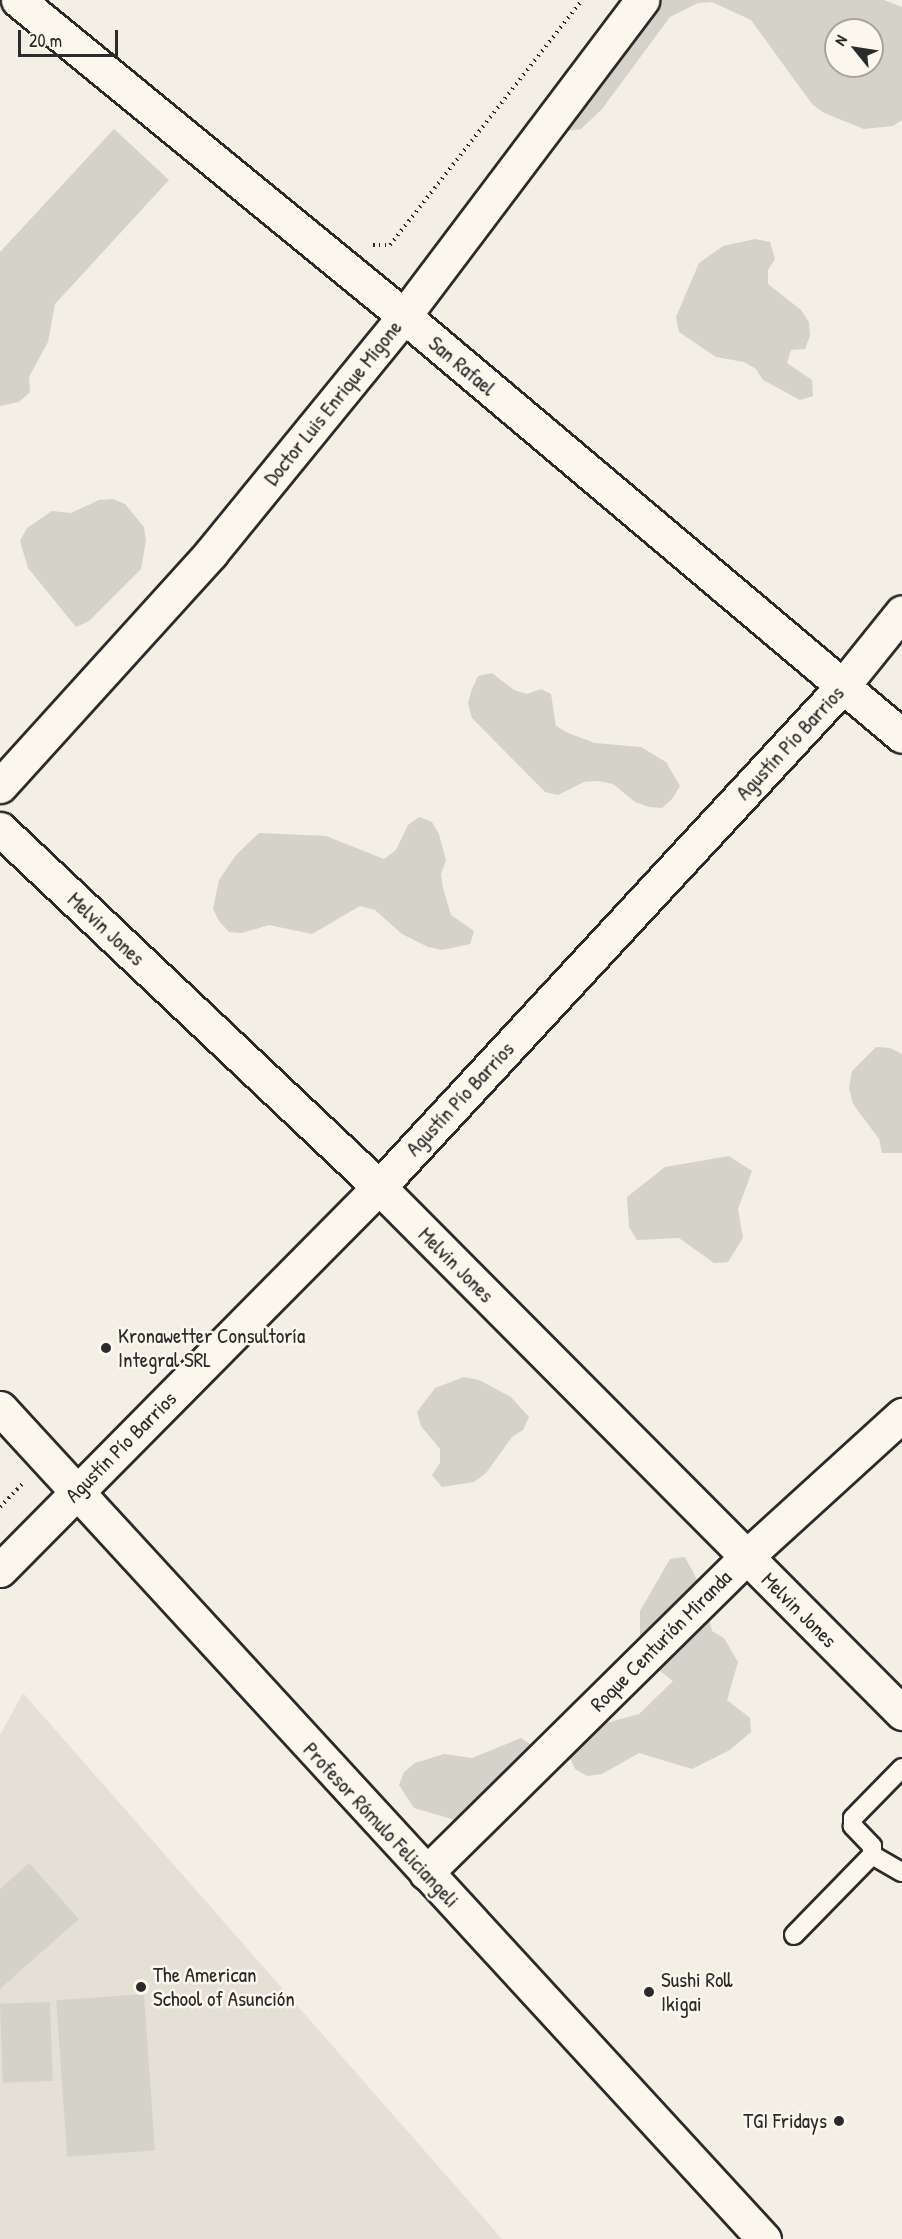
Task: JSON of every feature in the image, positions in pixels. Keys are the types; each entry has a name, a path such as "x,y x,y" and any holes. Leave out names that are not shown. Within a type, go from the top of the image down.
{"street":[{"name":"San Rafael","path":"18,0 404,316 841,688 902,736"},
{"name":"Doctor Luis Enrique Migone","path":"0,786 210,553 404,316 642,0"},
{"name":"Agustín Pío Barrios","path":"0,1570 379,1187 841,688 902,612"},
{"name":"Melvin Jones","path":"0,828 379,1187 902,1713"},
{"name":"Profesor Rómulo Feliciangeli","path":"0,1408 75,1494 764,2239"},
{"name":"Roque Centurión Miranda","path":"426,1872 747,1556 902,1415"}],"lane":[{"path":"794,1935 872,1855 872,1846 853,1826 853,1818 902,1768"},
{"path":"872,1855 902,1872"}],"path":[{"path":"376,247 390,245 582,0"},
{"path":"0,1507 30,1475"}],"shaded area":[{"path":"647,0 884,0 902,7 902,120 893,126 864,129 824,113 812,104 751,20 712,2 698,3 670,17 602,109 581,129 567,131 570,117"},
{"path":"114,129 169,180 55,304 48,342 29,377 30,392 19,402 0,406 0,252"},
{"path":"755,239 770,242 775,259 768,270 768,284 801,310 809,322 810,336 805,349 791,350 787,363 812,380 813,396 800,400 763,380 756,369 744,362 716,357 679,332 676,317 699,263 723,246"},
{"path":"113,499 125,504 144,527 146,541 141,569 89,621 76,627 28,568 20,541 27,528 52,511 71,513 99,500"},
{"path":"492,673 514,690 527,694 541,689 551,694 556,726 568,733 595,743 641,747 666,762 680,786 673,798 662,808 649,807 635,802 613,784 598,781 584,782 558,795 545,792 472,718 468,703 472,689 478,676"},
{"path":"419,817 432,822 439,834 446,861 441,874 443,888 451,915 474,931 470,944 442,950 428,947 402,934 375,910 360,906 312,934 269,925 242,933 229,932 219,921 213,909 219,880 236,855 259,833 326,836 384,859 396,850 408,825"},
{"path":"876,1047 890,1048 902,1054 902,1153 882,1153 879,1139 853,1104 849,1088 852,1071"},
{"path":"729,1156 752,1171 738,1209 743,1238 728,1262 714,1263 679,1238 637,1240 629,1227 627,1197 665,1167"},
{"path":"464,1377 479,1380 511,1397 529,1417 523,1430 512,1437 486,1473 474,1482 442,1487 432,1475 440,1463 440,1449 421,1426 417,1412 435,1388"},
{"path":"685,1557 703,1591 712,1631 724,1638 738,1662 727,1700 750,1718 751,1732 730,1750 692,1769 639,1753 602,1774 587,1776 575,1769 569,1756 572,1742 595,1726 639,1714 673,1681 640,1656 640,1611 670,1559"},
{"name":"The American School of Asunción","path":"23,1693 502,2239 0,2239 0,1735"},
{"path":"521,1738 533,1746 465,1823 414,1808 399,1785 404,1772 415,1763 444,1754 472,1758"},
{"path":"29,1863 79,1919 0,1989 0,1889"},
{"path":"144,1994 155,2151 67,2157 56,2000"},
{"path":"50,2002 53,2081 3,2083 0,2004"}],"place":[{"name":"Kronawetter Consultoría Integral SRL","path":"106,1348"},
{"name":"The American School of Asunción","path":"141,1987"},
{"name":"Sushi Roll Ikigai","path":"649,1992"},
{"name":"TGI Fridays","path":"839,2121"}]}
